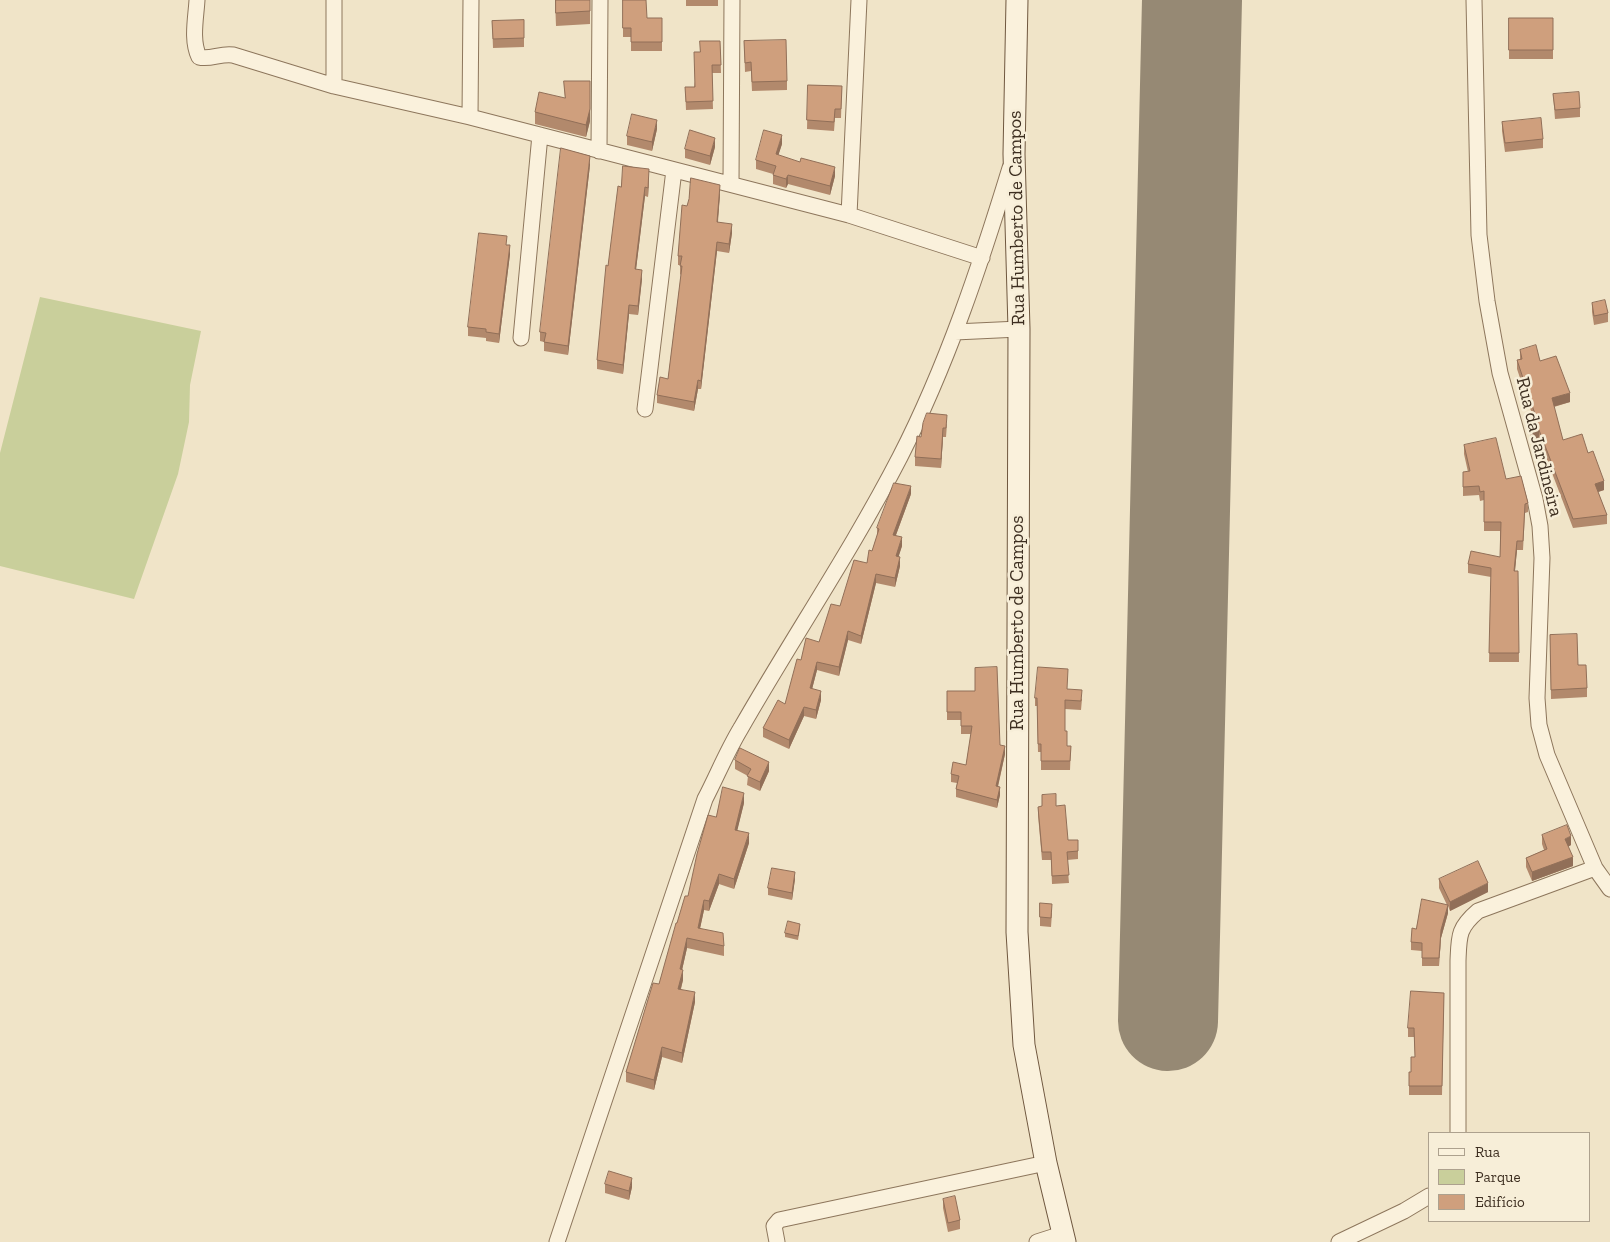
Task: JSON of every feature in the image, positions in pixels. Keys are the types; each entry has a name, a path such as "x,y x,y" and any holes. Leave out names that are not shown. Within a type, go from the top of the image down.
{"street":[{"path":"198,0 196,50 199,57 204,59 225,54 334,86 470,117 849,215 982,258"},
{"path":"334,0 334,86"},
{"path":"470,117 471,0"},
{"path":"600,0 600,151"},
{"path":"732,0 732,184"},
{"path":"849,215 859,0"},
{"name":"Rua Humberto de Campos","path":"1017,0 1014,154 1019,329 1017,932 1024,1045 1046,1163 1063,1238"},
{"name":"Rua da Jardineira","path":"1474,0 1479,235 1487,301 1500,373 1540,526 1542,558 1537,698 1539,725 1547,755 1595,868 1610,889"},
{"path":"521,338 540,135"},
{"path":"557,1242 705,799 740,730 842,560 900,456 955,332 982,258 1014,154"},
{"path":"645,409 674,170"},
{"path":"955,332 1019,329"},
{"path":"1458,1132 1458,961 1459,939 1464,922 1478,911 1595,868"},
{"path":"777,1242 774,1226 779,1220 1046,1163"},
{"path":"1339,1242 1404,1211 1428,1197"},
{"path":"1037,1242 1063,1238"}],"green space":[{"path":"40,297 201,331 190,385 189,422 178,474 134,599 0,566 0,453"}],"building":[{"path":"556,0 590,0 590,11 556,13"},
{"path":"623,0 646,0 647,18 662,18 662,42 631,42 631,28 623,28"},
{"path":"1509,18 1553,18 1553,50 1509,50"},
{"path":"524,20 524,38 493,39 492,21"},
{"path":"786,40 787,81 752,82 751,62 745,63 744,41"},
{"path":"700,41 720,41 721,65 712,65 713,101 686,102 685,87 695,87 694,52 700,52"},
{"path":"564,81 590,81 590,109 586,125 535,112 539,92 565,98"},
{"path":"808,85 842,86 841,109 835,109 834,122 807,120"},
{"path":"1579,92 1580,108 1555,110 1553,94"},
{"path":"632,114 657,120 652,142 627,136"},
{"path":"1541,118 1543,139 1505,143 1502,122"},
{"path":"690,130 715,138 710,156 685,149"},
{"path":"764,130 782,135 776,154 800,162 801,158 835,167 830,186 788,175 786,179 773,175 776,166 756,160"},
{"path":"561,148 590,156 568,346 544,342 546,333 540,332"},
{"path":"623,166 649,169 648,188 645,187 635,269 642,270 638,306 629,305 623,365 597,360 606,265 608,266 618,186 621,187"},
{"path":"691,178 720,185 717,222 732,224 729,244 717,242 701,381 698,380 694,402 657,395 660,377 668,379 682,266 680,266 682,256 678,256 682,205 687,206"},
{"path":"479,233 507,236 506,245 510,245 499,334 486,332 486,329 468,327"},
{"path":"1605,300 1608,313 1594,316 1592,303"},
{"path":"1536,345 1540,361 1556,356 1570,393 1552,398 1563,440 1582,434 1588,453 1593,451 1604,481 1595,484 1607,515 1573,519 1539,430 1532,432 1528,419 1536,417 1517,360 1522,359 1520,350"},
{"path":"927,413 947,415 946,428 943,428 941,459 915,457 917,436 921,437"},
{"path":"1496,438 1506,479 1521,476 1528,503 1525,504 1523,541 1517,541 1514,571 1518,571 1519,653 1489,653 1491,568 1468,564 1471,551 1500,557 1501,522 1484,522 1484,491 1480,492 1479,486 1463,487 1463,472 1470,471 1464,445"},
{"path":"894,483 911,486 893,535 902,537 896,556 900,557 895,578 876,574 861,636 848,631 839,667 817,662 810,688 821,691 816,710 804,707 789,740 763,728 778,700 785,704 797,659 801,660 806,638 819,642 831,604 840,606 854,560 867,563 869,550 872,551 879,529 877,528"},
{"path":"1577,634 1578,665 1586,665 1587,688 1551,690 1550,635"},
{"path":"997,667 1000,745 1005,746 996,786 1000,787 997,800 956,789 959,776 951,774 953,762 966,765 972,726 961,726 961,712 947,712 947,691 975,691 975,668"},
{"path":"1038,667 1068,669 1067,689 1082,690 1081,701 1065,700 1065,731 1067,731 1067,746 1071,746 1070,761 1041,761 1041,744 1038,744 1037,698 1035,698"},
{"path":"740,748 769,762 760,782 747,776 751,769 735,760"},
{"path":"723,787 744,793 735,830 749,833 734,879 719,874 709,901 704,900 698,928 723,933 724,946 687,938 680,969 683,970 678,989 695,992 682,1053 662,1047 654,1080 626,1072 653,983 659,984 676,923 685,896 688,896 708,815 716,817"},
{"path":"1056,794 1056,806 1065,805 1068,840 1078,840 1078,851 1067,852 1069,875 1052,876 1051,852 1042,852 1038,807 1042,806 1042,795"},
{"path":"1567,825 1571,836 1565,839 1573,857 1532,872 1526,858 1547,849 1542,835"},
{"path":"1478,861 1488,883 1450,902 1439,879"},
{"path":"772,868 795,872 792,893 768,888"},
{"path":"1422,899 1448,905 1441,930 1439,958 1422,958 1422,943 1411,942 1412,928 1416,929"},
{"path":"1040,903 1052,904 1051,918 1040,917"},
{"path":"788,921 800,924 798,936 785,933"},
{"path":"1411,991 1444,993 1442,1086 1409,1086 1411,1057 1415,1057 1414,1028 1408,1028"},
{"path":"609,1171 632,1178 629,1191 605,1184"},
{"path":"955,1196 960,1220 948,1223 943,1199"}],"runway":[{"path":"1168,1021 1192,0"}]}
